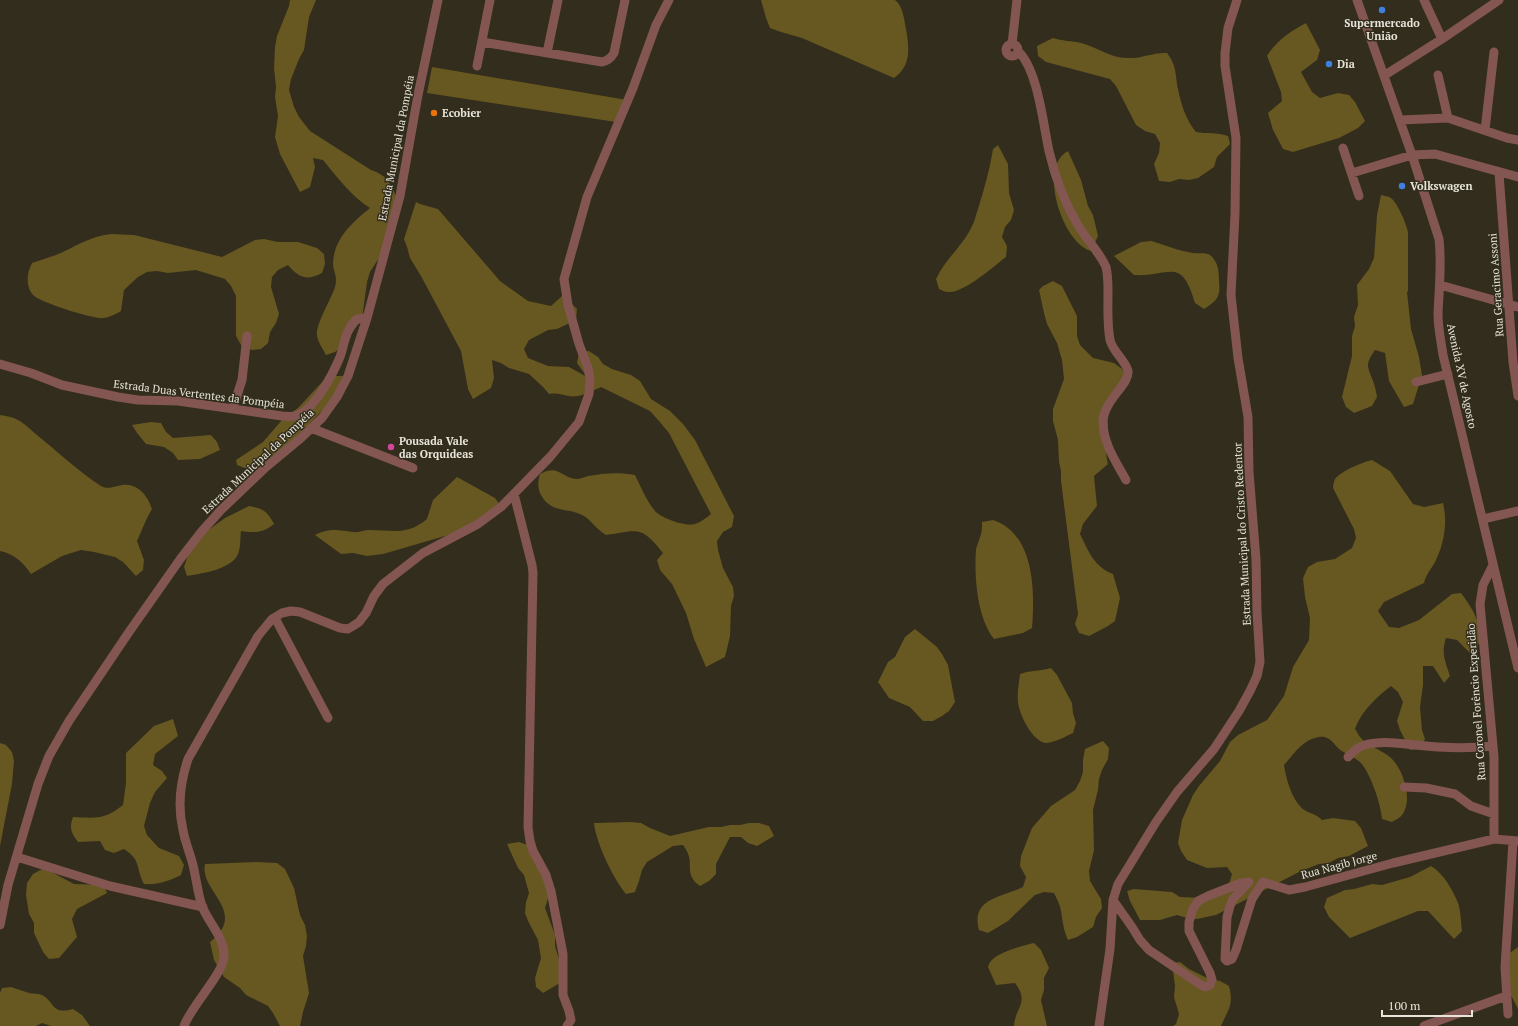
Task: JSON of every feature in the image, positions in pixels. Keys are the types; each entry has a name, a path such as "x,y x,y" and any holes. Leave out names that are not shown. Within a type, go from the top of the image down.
{"street":[{"name":"Estrada Municipal da Pompéia","path":"0,925 8,886 33,799 49,756 69,721 181,558 221,510 266,467 322,418 338,397 348,376 367,318 400,196 418,95 438,0"},
{"path":"477,66 490,0"},
{"path":"547,53 558,0"},
{"path":"482,42 602,62 606,61 611,58 614,53 625,0"},
{"path":"184,1026 187,1017 221,969 224,957 223,944 203,907 193,863 183,830 179,803 181,778 188,759 255,641 272,619 287,612 300,612 340,628 348,629 359,622 366,613 374,596 383,584 423,553 478,524 501,508 550,457 579,422 590,390 590,378 568,305 564,279 587,198 633,88 656,25 669,0"},
{"path":"1017,0 1012,44 1006,48 1007,53 1013,56 1018,51 1027,61 1033,75 1051,163 1060,188 1071,214 1102,261 1108,275 1108,317 1111,342 1126,366 1128,376 1108,404 1103,420 1103,431 1106,441 1126,480"},
{"name":"Estrada Municipal do Cristo Redentor","path":"1099,1026 1110,949 1113,900 1118,884 1156,822 1177,792 1214,749 1239,711 1253,686 1260,662 1256,559 1249,472 1248,417 1237,351 1231,295 1235,214 1236,138 1225,66 1225,53 1228,28 1237,0"},
{"name":"Avenida XV de Agosto","path":"1357,0 1385,75 1440,239 1439,330 1448,374 1518,668"},
{"path":"1424,0 1442,39"},
{"path":"1385,75 1442,39 1485,4 1499,0"},
{"path":"1484,130 1494,52"},
{"path":"1438,75 1448,118"},
{"path":"1400,120 1448,118 1518,140"},
{"path":"1343,148 1359,196"},
{"path":"1352,173 1412,155 1435,154 1518,178"},
{"name":"Rua Geracimo Assoni","path":"1499,173 1514,306 1513,362 1518,396"},
{"path":"1440,285 1514,306"},
{"name":"Estrada Duas Vertentes da Pompéia","path":"0,364 62,384 111,396 138,400 178,401 282,416 295,416 305,411 318,397 340,356 347,334 353,322 357,319 367,318"},
{"path":"233,408 242,380 248,336"},
{"path":"1416,382 1448,374"},
{"path":"311,428 413,468"},
{"path":"514,494 532,565 528,827 533,851 546,875 551,891 563,954 563,995 571,1020 567,1026"},
{"path":"1483,519 1518,511"},
{"name":"Rua Coronel Forêncio Experidão","path":"1493,565 1483,585 1480,604 1493,746 1494,839"},
{"path":"275,618 328,718"},
{"path":"1348,757 1356,749 1365,745 1380,742 1439,747 1469,748 1493,746"},
{"path":"1404,787 1426,788 1455,794 1471,806 1494,814"},
{"name":"Rua Nagib Jorge","path":"1249,882 1263,882 1289,890 1494,839 1516,841"},
{"path":"1508,1014 1505,967 1516,841"},
{"path":"17,856 110,886 203,907"},
{"path":"1113,900 1128,920 1140,940 1149,950 1206,988 1210,985 1212,980 1210,973 1189,930 1189,922 1193,909 1198,901 1208,896 1241,883 1249,882"},
{"path":"1249,882 1233,899 1227,916 1225,950 1225,959 1227,961 1232,959 1234,955 1252,899 1263,882"},
{"path":"1424,1026 1506,996"}],"shaded area":[{"path":"290,0 316,0 309,17 304,50 291,79 289,90 294,107 299,117 310,131 371,170 381,174 390,184 397,198 381,255 370,272 367,282 362,319 342,347 335,352 326,355 318,341 317,331 335,287 336,277 333,266 334,254 346,231 370,208 339,180 323,160 313,158 315,167 310,187 300,192 280,154 275,137 278,116 275,97 275,47 277,36"},
{"path":"761,0 895,0 900,6 904,17 907,36 908,55 904,67 894,78 802,38 770,28"},
{"path":"1306,23 1320,50 1317,60 1301,72 1312,92 1320,98 1338,93 1349,95 1355,102 1365,121 1358,128 1339,138 1293,152 1283,149 1273,130 1268,113 1282,101 1281,92 1267,56 1284,37"},
{"path":"1053,38 1081,43 1121,58 1142,57 1167,53 1174,66 1182,106 1192,127 1196,132 1228,136 1230,144 1217,157 1214,167 1198,178 1189,180 1179,179 1170,182 1159,181 1154,164 1159,153 1160,143 1155,134 1145,131 1136,125 1116,86 1110,79 1046,62 1038,56 1037,46"},
{"path":"432,67 627,100 616,122 427,93"},
{"path":"998,145 1008,164 1009,193 1014,210 1011,220 1005,227 1002,237 1007,246 1006,257 962,289 948,292 939,289 936,279 944,265 964,240 973,224 987,179 993,149"},
{"path":"1068,151 1081,180 1088,206 1093,215 1098,236 1091,251 1081,245 1071,235 1063,221 1057,204 1054,188 1055,172 1059,160"},
{"path":"1381,195 1390,197 1394,201 1408,232 1407,292 1411,329 1419,357 1422,375 1413,404 1404,407 1389,381 1385,353 1375,350 1368,362 1368,365 1377,397 1372,406 1354,413 1346,407 1342,397 1352,356 1352,336 1355,326 1354,317 1358,305 1357,285 1369,269 1374,258 1377,215"},
{"path":"416,202 438,209 500,281 528,301 551,306 563,295 577,309 576,320 557,329 548,330 529,340 524,349 528,358 548,366 569,367 587,377 577,363 579,352 589,351 598,357 603,364 612,369 631,375 640,381 651,399 670,411 683,424 695,440 734,516 732,527 723,532 717,541 723,568 733,587 734,596 731,606 730,636 725,657 706,667 694,639 686,613 672,584 660,570 657,560 663,553 649,537 632,531 606,535 584,516 578,513 555,508 550,505 541,495 538,487 540,474 551,470 576,479 606,474 623,473 635,475 649,502 658,514 680,523 691,525 695,524 711,514 669,433 650,411 601,387 577,396 549,394 529,374 509,368 492,360 494,378 491,388 473,399 468,389 461,351 410,258 404,239"},
{"path":"111,234 134,235 222,257 255,240 264,239 278,242 298,242 317,248 324,254 325,264 322,273 312,277 304,277 296,273 288,265 278,270 272,277 271,287 279,314 276,323 270,332 268,343 261,349 252,350 241,345 236,336 236,296 231,286 225,279 196,270 168,273 157,271 147,272 138,277 124,290 121,311 104,318 67,310 45,302 37,298 30,291 28,279 32,263 56,255 89,239"},
{"path":"1151,241 1182,251 1209,254 1215,261 1219,273 1219,292 1215,301 1204,309 1195,303 1190,288 1185,279 1179,274 1165,272 1134,275 1114,256 1141,242"},
{"path":"1053,281 1062,286 1077,316 1077,336 1080,345 1093,358 1114,363 1122,369 1127,378 1106,413 1108,426 1106,452 1108,464 1094,476 1097,506 1083,524 1080,534 1096,562 1106,571 1113,574 1120,598 1115,621 1089,636 1079,633 1075,624 1078,614 1061,481 1058,440 1053,421 1053,409 1064,379 1062,360 1057,343 1047,324 1039,290 1043,286"},
{"path":"333,376 343,376 337,391 328,404 306,427 280,451 267,460 255,466 246,468 237,465 236,460 263,442 282,420 298,408 324,380"},
{"path":"0,415 14,418 23,423 76,468 101,486 109,488 128,485 142,491 148,499 152,509 137,541 144,560 143,570 136,576 123,562 115,557 81,550 62,556 31,574 18,559 10,554 0,551"},
{"path":"151,422 161,423 166,432 173,438 211,435 217,442 220,450 200,459 178,460 173,453 164,447 146,444 132,425"},
{"path":"1372,460 1390,471 1413,504 1424,507 1443,503 1445,518 1443,542 1424,583 1384,602 1378,611 1389,627 1399,628 1419,620 1452,594 1461,593 1473,611 1480,633 1480,640 1477,647 1470,653 1457,640 1446,638 1444,653 1450,676 1444,683 1433,666 1423,666 1423,685 1420,707 1422,730 1425,739 1420,749 1410,750 1400,730 1397,721 1403,702 1398,692 1391,686 1365,710 1355,729 1363,740 1390,757 1397,765 1406,787 1407,802 1405,809 1399,818 1392,822 1382,819 1380,805 1368,773 1360,762 1341,751 1326,737 1319,737 1308,741 1299,748 1284,765 1288,784 1297,803 1301,808 1318,816 1322,820 1333,818 1355,821 1361,828 1368,846 1349,856 1338,858 1329,863 1319,864 1301,871 1216,915 1197,919 1177,915 1160,920 1140,920 1130,901 1127,891 1134,889 1172,892 1180,897 1203,898 1229,884 1232,874 1227,867 1207,868 1187,860 1178,843 1182,820 1193,795 1220,761 1230,742 1238,735 1267,720 1284,696 1293,667 1309,640 1310,618 1305,597 1303,578 1308,567 1317,562 1335,559 1352,548 1356,538 1354,529 1333,488 1333,484 1338,476 1347,470"},
{"path":"457,477 495,498 500,505 469,529 383,554 367,556 353,553 341,554 315,535 331,530 356,532 369,530 400,531 413,528 427,519 433,500"},
{"path":"249,506 264,511 274,524 259,532 241,531 240,547 237,556 233,561 222,568 187,576 184,567 188,555 207,531 225,518"},
{"path":"993,520 1007,527 1017,538 1025,551 1032,582 1033,598 1032,628 1023,633 994,639 988,630 980,608 976,584 976,549 981,534 982,522"},
{"path":"915,629 937,647 948,665 955,702 949,711 933,721 923,721 910,707 889,698 878,682 888,662 895,657 905,637"},
{"path":"1051,668 1057,675 1072,703 1076,723 1073,733 1047,743 1042,742 1032,733 1024,720 1019,707 1018,691 1020,674"},
{"path":"173,719 178,736 155,754 153,765 162,771 167,778 155,792 150,803 144,826 147,835 159,848 179,856 184,865 181,875 177,877 159,883 144,884 136,861 130,853 124,849 114,853 105,850 100,841 78,842 72,833 71,824 73,817 88,818 105,816 123,805 126,783 126,753 154,726"},
{"path":"1103,741 1109,748 1108,759 1099,779 1093,810 1094,850 1089,871 1090,881 1101,899 1102,908 1096,917 1093,927 1077,937 1068,940 1064,929 1060,906 1054,893 1044,892 1035,895 1008,921 988,933 979,930 977,919 979,911 984,905 990,900 1023,887 1026,877 1020,866 1021,856 1032,828 1051,806 1075,790 1083,772 1085,749"},
{"path":"0,743 6,745 12,752 14,761 12,784 0,846"},
{"path":"594,823 641,823 670,836 709,827 759,823 769,826 774,836 757,846 748,843 741,837 730,837 716,864 716,874 709,881 700,886 694,881 691,875 689,856 683,845 673,846 647,862 642,870 635,892 626,894 606,860 595,831"},
{"path":"519,842 528,845 551,889 545,908 555,935 555,946 560,963 560,983 543,993 536,987 535,978 541,958 538,940 525,913 529,893 524,875 518,868 507,844"},
{"path":"257,862 277,863 285,869 294,888 300,915 305,925 307,936 303,956 309,993 300,1026 280,1026 268,1006 246,995 240,988 224,977 214,960 210,942 221,931 225,921 224,911 205,874 205,864"},
{"path":"1431,866 1440,873 1447,882 1458,903 1462,931 1454,939 1428,911 1418,911 1350,938 1329,917 1324,907 1327,898 1345,890 1372,884 1382,885 1410,877"},
{"path":"44,868 74,884 104,885 107,893 77,909 72,919 77,937 59,958 49,959 43,952 34,933 34,923 29,914 26,895 27,883 33,874"},
{"path":"1034,943 1041,950 1049,968 1044,978 1044,990 1041,1000 1047,1026 1014,1026 1022,1000 1019,990 1015,983 996,985 988,967 996,956 1006,951"},
{"path":"1518,947 1518,1009 1511,995 1507,955"},
{"path":"1180,962 1189,969 1209,979 1220,981 1229,986 1231,1003 1221,1026 1173,1026 1176,1024 1179,1014 1174,997 1175,986 1172,963"},
{"path":"11,987 29,993 42,995 57,1009 73,1009 82,1015 90,1026 51,1026 42,1023 36,1026 0,1026 0,993 2,988"}],"place":[{"name":"Supermercado União","path":"1382,10"},
{"name":"Dia","path":"1329,64"},
{"name":"Ecobier","path":"434,113"},
{"name":"Volkswagen","path":"1402,186"},
{"name":"Pousada Vale das Orquideas","path":"391,447"}]}
